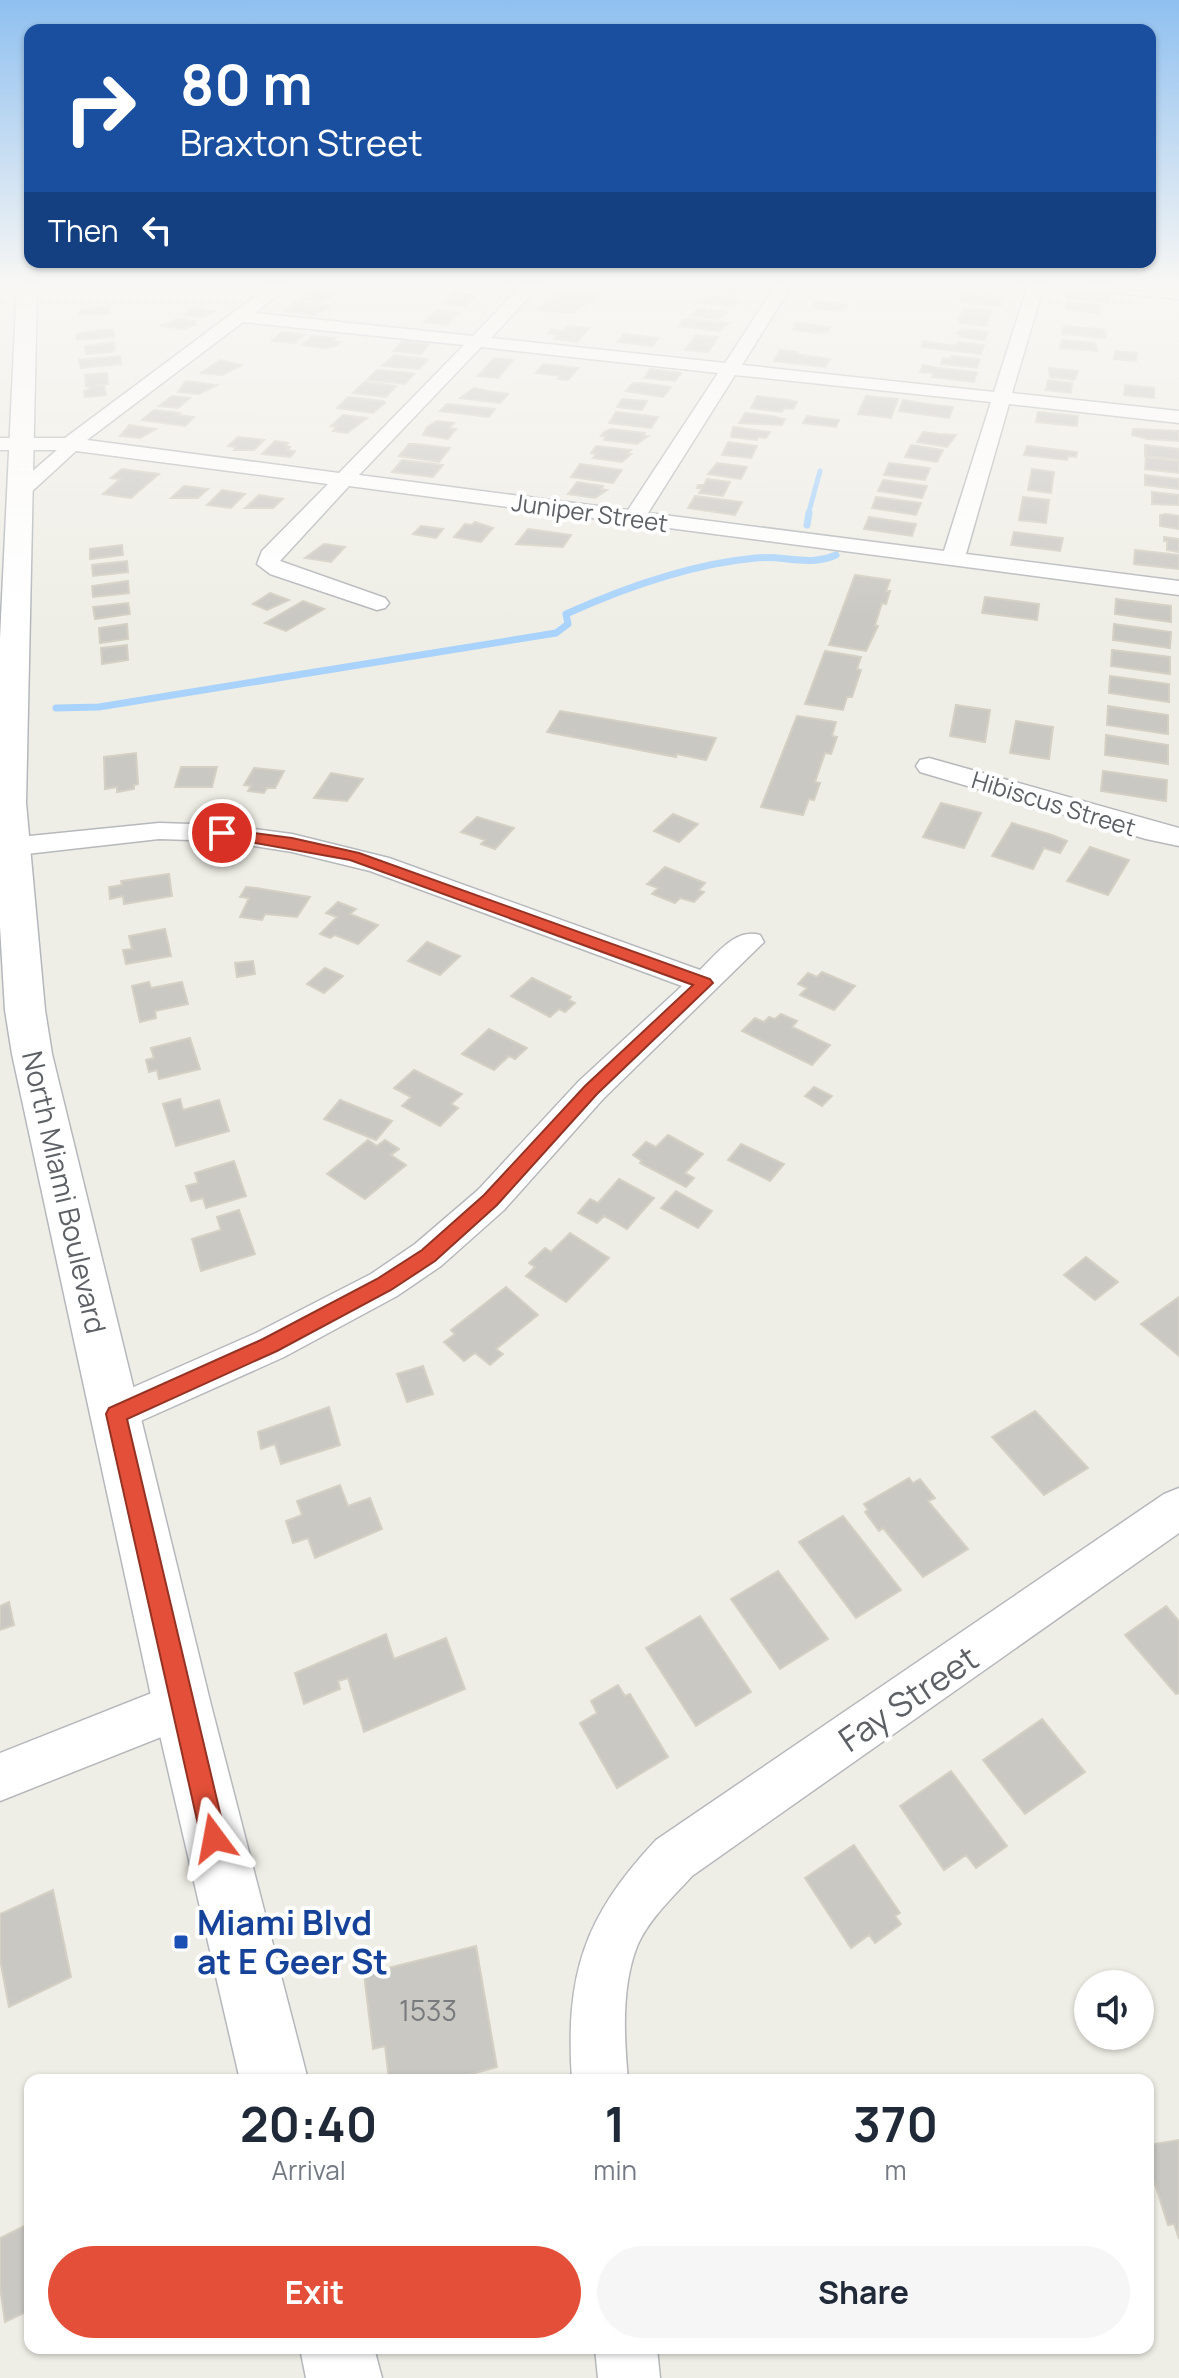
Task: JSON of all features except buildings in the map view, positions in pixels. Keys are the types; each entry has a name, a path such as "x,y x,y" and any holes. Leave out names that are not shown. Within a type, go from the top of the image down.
{"main road":[{"name":"North Miami Boulevard","path":"25,396 24,442 9,609 9,803 6,848 25,1010 32,1054 182,1705 273,2074"},
{"path":"338,2354 344,2378"}],"street":[{"path":"20,492 65,453 70,444 133,396"},
{"path":"377,603 268,564 278,546 424,396"},
{"path":"634,518 713,396"},
{"path":"984,396 1179,417"},
{"path":"953,559 1002,398"},
{"name":"Juniper Street","path":"0,444 70,444 1179,588"},
{"name":"Hibiscus Street","path":"929,766 1156,833 1179,837"},
{"path":"6,848 159,831 222,833 292,843 379,864 705,983"},
{"path":"116,1414 270,1345 384,1285 428,1255 491,1200 591,1090 749,942"},
{"name":"Fay Street","path":"599,2074 597,2053 600,2013 608,1959 619,1927 642,1893 674,1858 1179,1508"},
{"path":"0,1777 182,1705"},
{"path":"627,2354 629,2378"}],"waterway":[{"path":"808,515 820,471"},
{"path":"807,525 809,513"},
{"path":"56,708 99,707 556,633 568,624 566,614 635,586 683,571 756,558 816,560 836,555"}],"place":[{"name":"Miami Blvd at E Geer St","path":"181,1942"}],"route":[{"path":"214,1838 116,1414 270,1345 384,1285 428,1255 491,1200 591,1090 705,983 354,856 222,833"}]}
